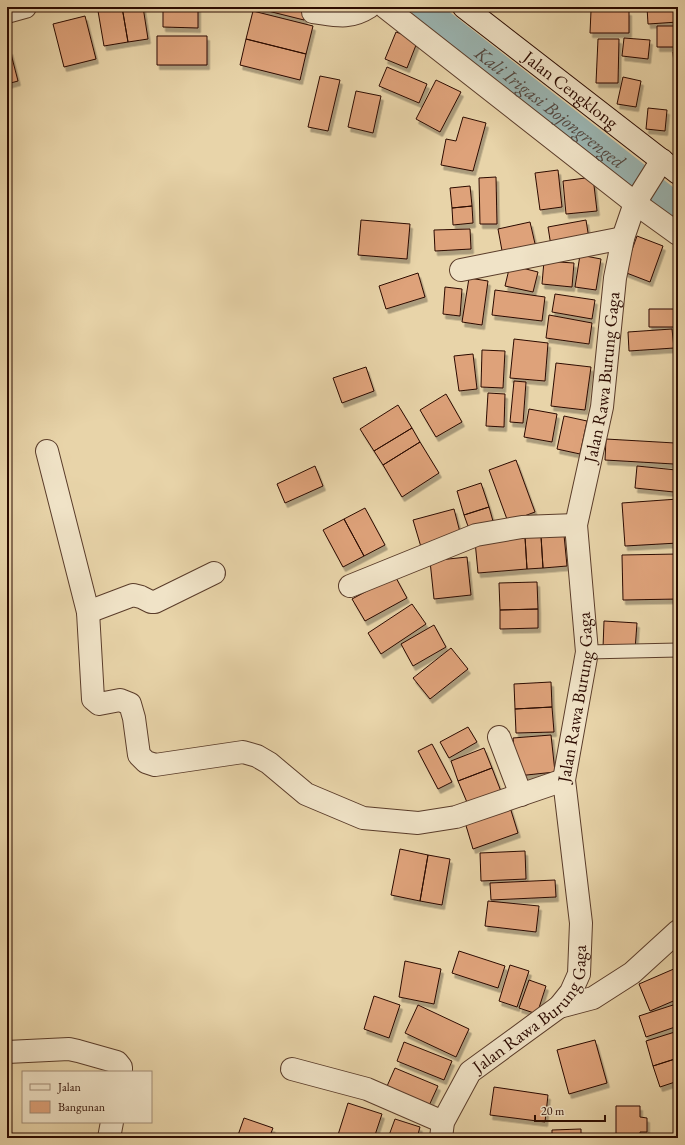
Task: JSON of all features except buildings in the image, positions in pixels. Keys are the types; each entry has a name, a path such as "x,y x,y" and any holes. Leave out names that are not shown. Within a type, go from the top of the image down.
{"street":[{"path":"7,12 25,7"},
{"path":"312,12 351,16 362,12 369,7"},
{"path":"385,7 637,199 678,234"},
{"name":"Jalan Cengklong","path":"464,7 665,167"},
{"name":"Jalan Rawa Burung Gaga","path":"442,1130 470,1072 559,1007 571,992 579,974 581,923 564,780 587,652 576,525 602,407 615,278 622,238 637,199 665,167"},
{"path":"461,270 622,238"},
{"path":"47,451 88,612 93,699 99,704 120,700 130,704 134,718 139,755 146,762 155,765 243,752 258,756 269,763 306,794 363,818 418,823 456,817 564,780"},
{"path":"350,586 476,535 522,527 576,525"},
{"path":"88,612 132,595 155,602 214,574"},
{"path":"499,737 521,794"},
{"path":"559,1007 592,998 632,973 678,931"},
{"path":"7,1052 69,1049 117,1062 121,1067 121,1071"},
{"path":"292,1069 367,1089 442,1130"},
{"path":"109,1138 112,1123"}],"lane":[{"path":"587,652 678,650"}],"waterway":[{"name":"Kali Irigasi Bojongrenged","path":"423,7 678,207"}]}
